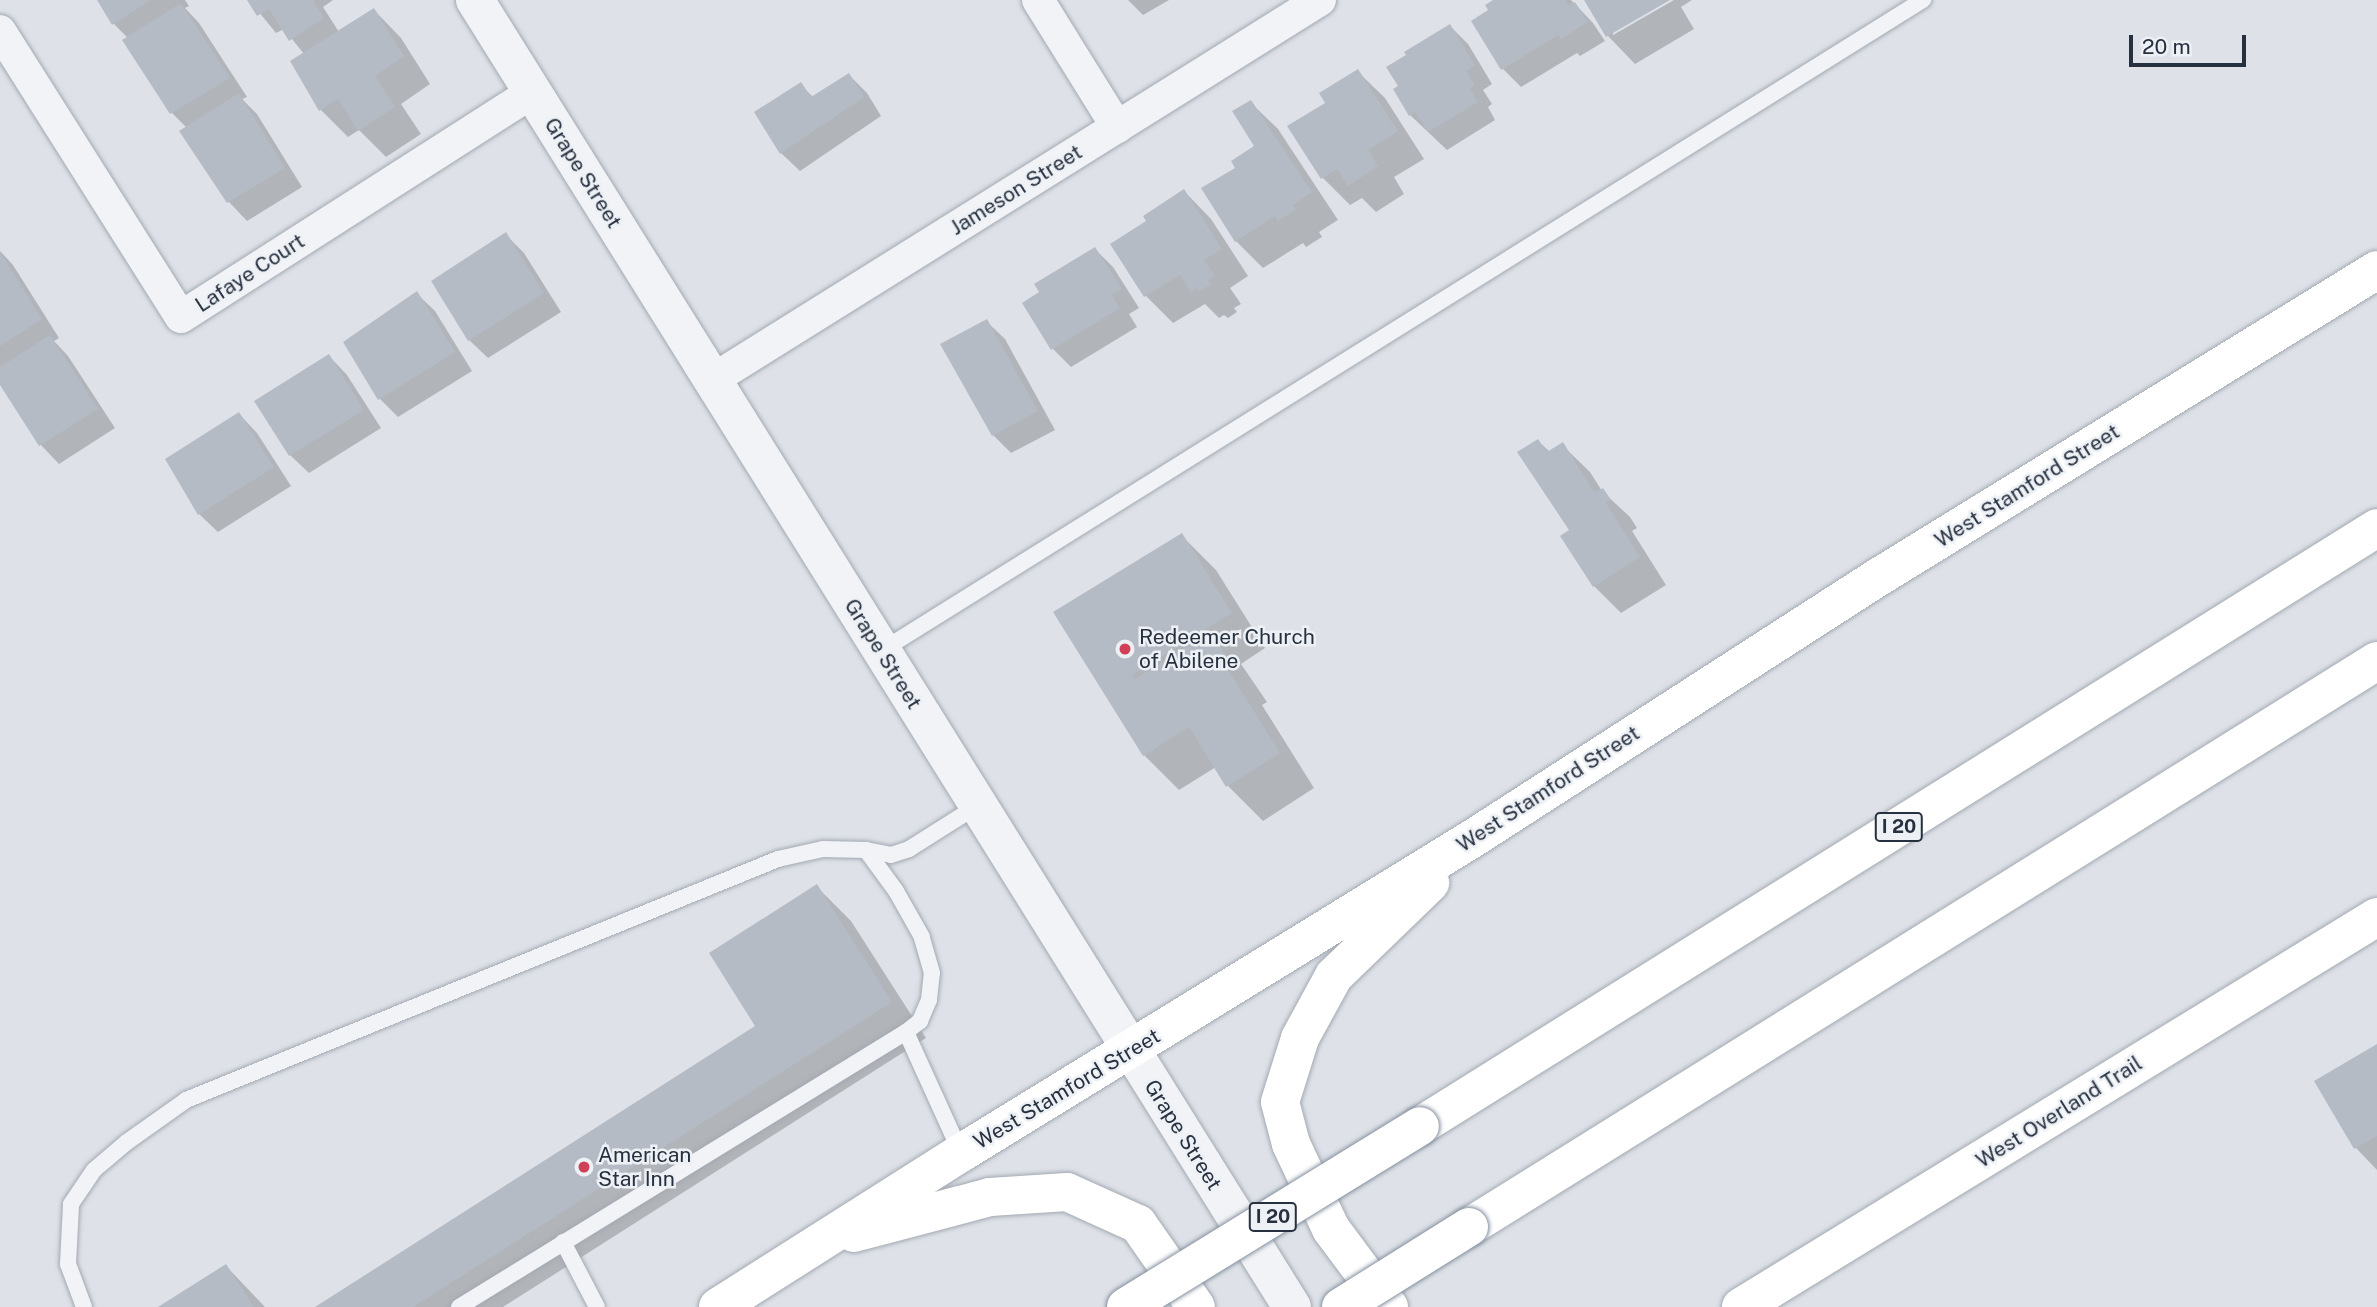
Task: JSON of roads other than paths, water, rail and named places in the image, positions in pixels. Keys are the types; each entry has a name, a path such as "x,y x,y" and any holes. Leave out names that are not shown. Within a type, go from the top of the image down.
{"main road":[{"name":"West Stamford Street","path":"718,1307 961,1153 1475,836 1877,578 2377,270"},
{"name":"I 20","path":"1126,1307 2377,528"},
{"path":"1341,1307 2377,661"},
{"path":"1389,1307 1331,1229 1291,1144 1280,1102 1300,1038 1334,976 1475,836"},
{"name":"West Overland Trail","path":"1741,1307 2377,917"},
{"path":"821,1242 990,1197 1067,1192 1138,1224 1196,1307"},
{"path":"1726,1307 1783,1282"}],"street":[{"name":"Grape Street","path":"475,0 1292,1307"},
{"path":"1038,0 1117,127"},
{"name":"Jameson Street","path":"712,380 1320,0"},
{"name":"Lafaye Court","path":"0,31 181,317 533,92"}],"lane":[{"path":"881,651 1923,0"},
{"path":"84,1307 68,1264 71,1204 94,1170 127,1142 186,1100 779,859 824,849 866,850 891,855 909,849 977,806"},
{"path":"459,1307 920,1021 929,1000 932,973 922,937 896,891 866,850"},
{"path":"906,1032 961,1153"},
{"path":"563,1242 597,1307"}],"place":[{"name":"Redeemer Church of Abilene","path":"1125,649"},
{"name":"American Star Inn","path":"584,1167"}]}
